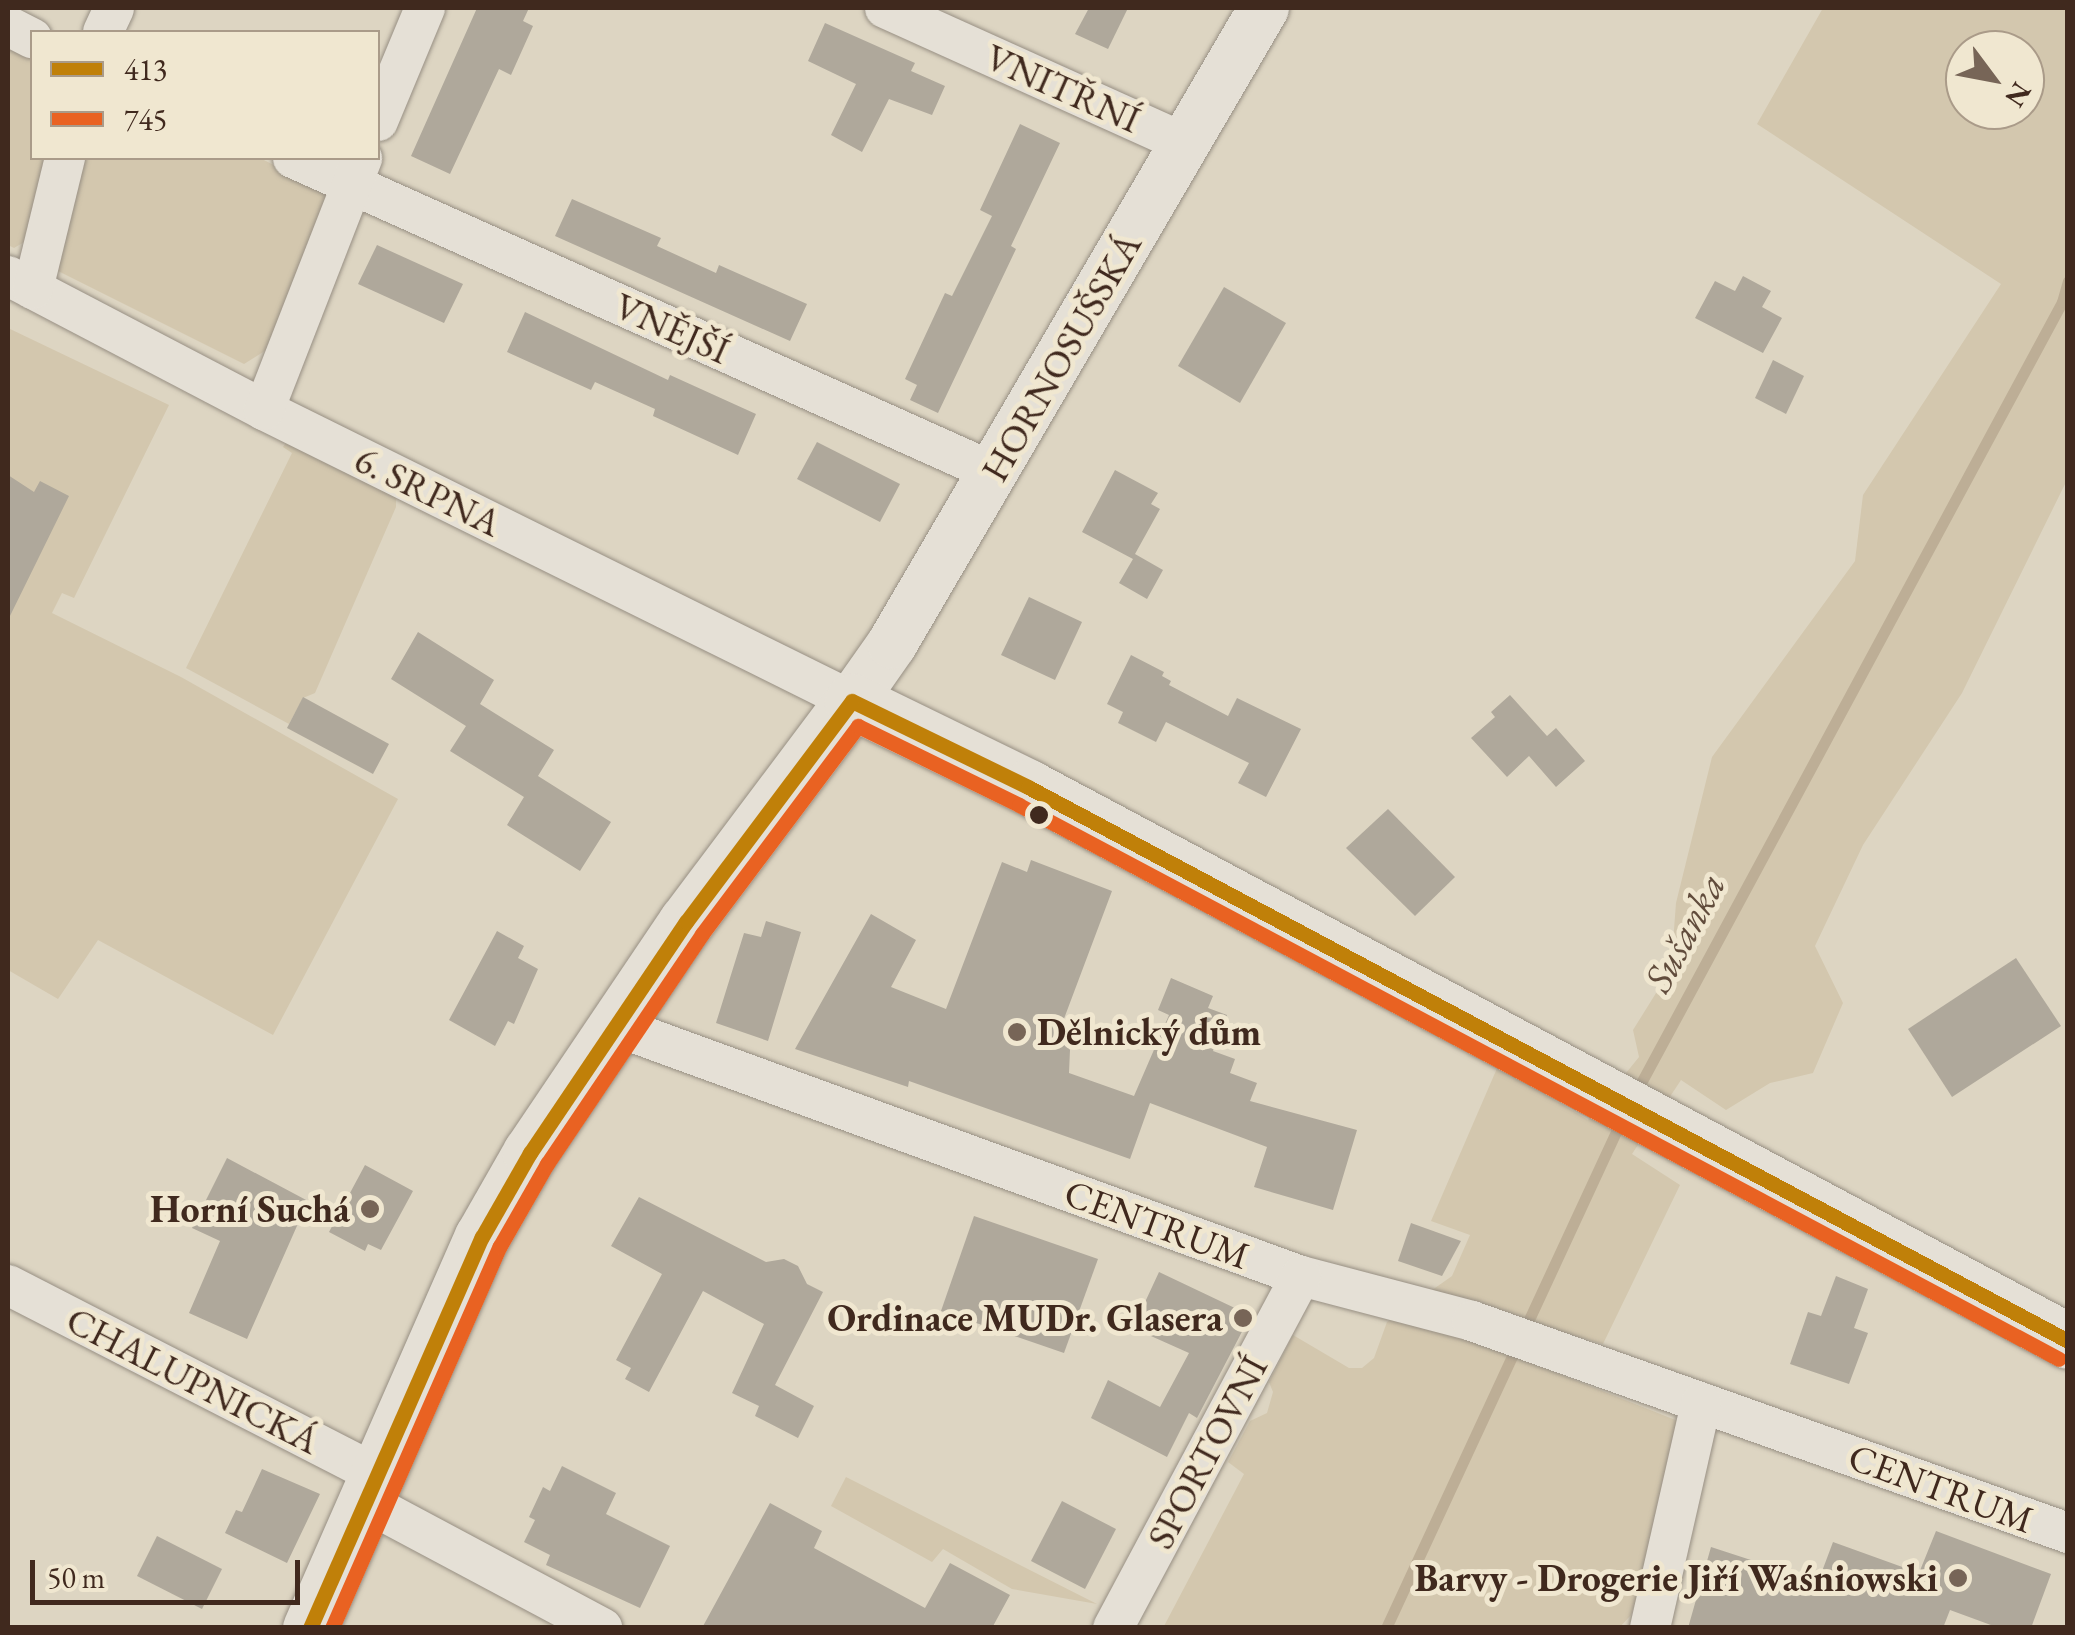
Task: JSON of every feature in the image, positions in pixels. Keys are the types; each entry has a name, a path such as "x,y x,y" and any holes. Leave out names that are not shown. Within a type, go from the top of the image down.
{"main road":[{"path":"310,1628 482,1237 530,1153 686,922 852,701 1028,787 2068,1341"}],"street":[{"path":"380,116 426,8"},
{"name":"VNITŘNÍ","path":"885,8 1186,144"},
{"name":"HORNOSUŠSKÁ","path":"852,701 892,644 1264,8"},
{"path":"20,282 65,160"},
{"name":"VNĚJŠÍ","path":"303,160 357,171 993,472"},
{"path":"264,410 357,171"},
{"name":"6. SRPNA","path":"20,282 264,410 852,701"},
{"name":"CENTRUM","path":"618,1027 1301,1276 1511,1336 2068,1533"},
{"name":"SPORTOVNÍ","path":"1113,1628 1301,1276"},
{"name":"CHALUPNICKÁ","path":"8,1285 372,1489 602,1628"},
{"path":"1650,1628 1701,1403"}],"shaded area":[{"path":"1823,8 2067,8 2067,480 1962,693 1863,845 1815,946 1843,1003 1813,1073 1770,1083 1726,1110 1681,1080 1632,1154 1680,1185 1603,1344 1539,1326 1524,1360 1683,1423 1655,1542 1631,1615 1619,1628 1163,1628 1244,1474 1228,1462 1250,1421 1267,1413 1273,1392 1269,1382 1293,1335 1349,1368 1362,1368 1374,1358 1387,1322 1452,1276 1470,1235 1431,1221 1498,1066 1588,1120 1639,1057 1633,1030 1671,969 1676,903 1712,757 1855,561 1863,495 2001,284 1757,124"},
{"path":"8,47 30,57 30,160 58,160 26,241 14,248 8,245"},
{"path":"81,160 264,160 326,192 328,207 268,349 244,364 58,271"},
{"path":"8,328 169,405 74,598 62,593 52,613 181,677 398,799 273,1035 98,940 58,999 8,970"},
{"path":"288,440 396,497 396,507 315,693 303,698 289,724 186,668 292,453 283,447"},
{"path":"846,1477 1097,1604 1012,1589 943,1549 932,1562 831,1506"}],"building":[{"path":"477,8 529,8 523,21 533,26 511,75 499,69 450,174 411,156"},
{"path":"1089,8 1128,8 1108,49 1075,34"},
{"path":"825,23 915,63 911,71 945,86 932,115 889,99 862,152 831,135 856,84 808,61"},
{"path":"1020,124 1060,143 1011,246 1016,249 938,413 910,400 917,385 905,379 945,293 952,296 992,216 980,210"},
{"path":"572,199 661,238 657,246 716,273 719,265 807,304 790,341 555,236"},
{"path":"377,245 463,284 444,323 358,284"},
{"path":"1743,276 1771,291 1762,307 1782,318 1763,353 1695,318 1715,281 1735,291"},
{"path":"1224,287 1286,323 1240,403 1178,366"},
{"path":"525,312 668,380 670,375 756,414 738,455 653,416 655,409 595,382 591,390 507,352"},
{"path":"1773,360 1804,376 1786,414 1755,398"},
{"path":"817,442 900,484 880,522 797,479"},
{"path":"1115,470 1158,493 1151,504 1160,509 1135,554 1163,570 1147,599 1119,583 1133,559 1082,532"},
{"path":"8,475 34,492 40,481 69,496 8,620"},
{"path":"1029,597 1082,622 1055,680 1001,655"},
{"path":"418,632 494,680 480,704 554,750 538,776 611,822 580,871 507,825 524,797 450,751 466,726 391,679"},
{"path":"1131,655 1164,672 1162,676 1171,681 1169,685 1228,716 1237,698 1301,729 1266,797 1238,783 1249,763 1166,722 1156,742 1118,723 1123,712 1107,704"},
{"path":"1510,695 1547,736 1556,728 1585,761 1556,787 1529,756 1507,777 1471,738 1495,717 1491,712"},
{"path":"303,697 389,744 373,774 287,728"},
{"path":"1388,809 1455,877 1415,916 1346,848"},
{"path":"1031,860 1112,891 1059,1032 1070,1050 1069,1073 1134,1096 1169,1015 1158,1010 1171,978 1213,996 1208,1008 1227,1015 1213,1051 1235,1059 1230,1073 1257,1083 1250,1101 1357,1130 1333,1210 1254,1187 1267,1147 1150,1103 1130,1159 909,1081 908,1087 795,1049 871,914 916,940 891,987 946,1009 1002,862 1027,872"},
{"path":"766,921 801,932 768,1041 716,1023 744,933 761,937"},
{"path":"497,931 524,946 518,958 538,969 514,1024 508,1021 495,1046 449,1020"},
{"path":"2016,958 2061,1026 1952,1097 1908,1029"},
{"path":"227,1158 308,1201 247,1339 189,1313 220,1241 192,1228"},
{"path":"365,1165 413,1191 381,1250 368,1244 365,1251 329,1232"},
{"path":"639,1197 766,1262 784,1259 798,1266 807,1284 823,1292 775,1385 814,1406 798,1438 755,1416 759,1406 732,1393 764,1324 703,1291 649,1392 625,1379 631,1368 616,1360 662,1274 611,1246"},
{"path":"974,1216 1098,1259 1064,1353 941,1311"},
{"path":"1411,1223 1461,1241 1442,1276 1398,1261"},
{"path":"1159,1272 1239,1310 1246,1324 1197,1418 1189,1413 1167,1457 1091,1418 1108,1380 1160,1407 1189,1353 1133,1328"},
{"path":"1836,1276 1868,1289 1854,1328 1868,1333 1849,1384 1790,1364 1808,1312 1821,1316"},
{"path":"562,1466 616,1493 606,1514 670,1546 640,1608 546,1565 550,1555 524,1542 535,1520 529,1517 543,1487 550,1491"},
{"path":"262,1469 320,1494 287,1563 225,1533 236,1510 242,1512"},
{"path":"1062,1501 1116,1529 1085,1589 1031,1561"},
{"path":"770,1503 822,1531 814,1548 925,1608 950,1563 1010,1595 992,1628 702,1628"},
{"path":"1936,1531 2051,1574 2031,1628 1999,1628 1950,1610 1943,1628 1688,1628 1711,1547 1818,1582 1833,1542 1919,1573"},
{"path":"157,1536 222,1569 202,1609 137,1576"}],"waterway":[{"name":"Sušanka","path":"1635,1094 2062,302 2068,281"},
{"name":"Sušanka","path":"1386,1628 1622,1119"}],"transit line":[{"name":"413","path":"852,701 1028,787 2068,1341"},
{"name":"413","path":"310,1628 482,1237 530,1153 686,922 852,701"},
{"name":"745","path":"332,1628 500,1246 547,1164 702,934 858,726 1019,805 2059,1359"}],"place":[{"name":"Dělnický dům","path":"1017,1032"},
{"name":"Horní Suchá","path":"370,1209"},
{"name":"Ordinace MUDr. Glasera","path":"1243,1318"},
{"name":"Barvy - Drogerie Jiří Waśniowski","path":"1958,1578"}]}
